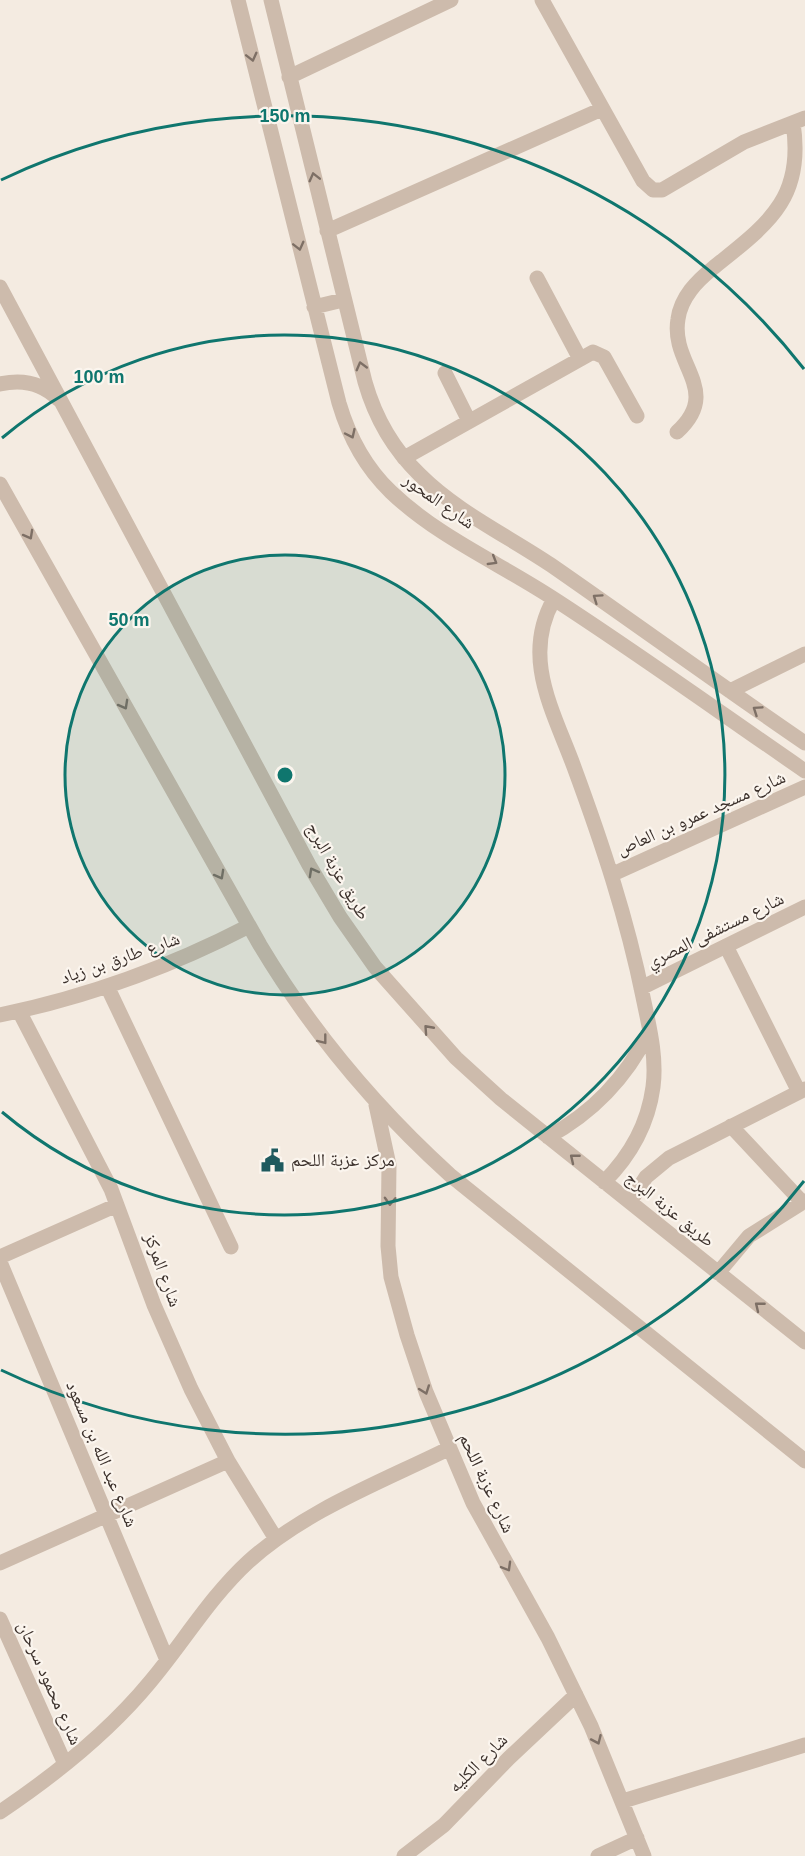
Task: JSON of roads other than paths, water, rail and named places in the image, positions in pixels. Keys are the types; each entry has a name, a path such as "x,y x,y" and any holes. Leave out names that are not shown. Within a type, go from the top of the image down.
{"street":[{"name":"شارع المحور","path":"238,0 345,422 359,451 381,482 409,508 430,523 554,599 805,771"},
{"name":"شارع المحور","path":"271,0 343,300 369,396 380,422 404,458 428,484 447,498 550,565 805,743"},
{"path":"289,77 451,0"},
{"path":"542,0 648,188 657,191 744,142 799,120 796,159 791,182 782,205 768,224 701,278 681,307 678,318 680,353 696,384 697,394 692,415 677,432"},
{"path":"327,231 603,109"},
{"path":"537,278 580,359"},
{"name":"طريق عزبة البرج","path":"0,287 309,865 340,917 394,991 478,1079 718,1273 804,1339"},
{"path":"314,307 343,300"},
{"path":"404,458 593,352 604,357 637,416"},
{"path":"445,373 469,421"},
{"path":"0,384 17,382 34,384 50,392 62,403"},
{"path":"0,484 249,926 307,1018 375,1102 450,1175 805,1461"},
{"path":"554,599 545,616 540,635 541,674 613,874 641,988 650,1032 654,1073 648,1113 630,1150 604,1182"},
{"path":"730,692 805,654"},
{"name":"شارع مسجد عمرو بن العاص","path":"613,874 805,787"},
{"name":"شارع مستشفى المصري","path":"641,988 805,907"},
{"name":"شارع طارق بن زياد","path":"0,1015 107,986 194,953 249,926"},
{"path":"630,1202 640,1185 660,1163 802,1090 726,946"},
{"path":"107,986 231,1247"},
{"name":"شارع المركز","path":"19,1011 117,1205 166,1335 228,1461 276,1539"},
{"path":"548,1137 577,1119 603,1098 629,1067 650,1032"},
{"name":"شارع عزبة اللحم","path":"375,1102 390,1165 388,1245 391,1276 410,1345 448,1449 487,1530 537,1618 576,1695 623,1801 644,1856"},
{"path":"718,1273 749,1236 804,1202 731,1126"},
{"path":"0,1257 117,1205"},
{"name":"شارع عبد الله بن مسعود","path":"0,1262 167,1660"},
{"path":"0,1812 65,1764 116,1718 167,1660 223,1588 248,1562 276,1539 312,1516 448,1449"},
{"path":"0,1563 228,1461"},
{"name":"شارع محمود سرحان","path":"0,1619 65,1764"},
{"name":"شارع الكليه","path":"404,1856 444,1825 500,1766 576,1695"},
{"path":"623,1801 805,1745"},
{"path":"598,1856 637,1838"}],"place":[{"name":"مركز عزبة اللحم","path":"273,1160"}]}
